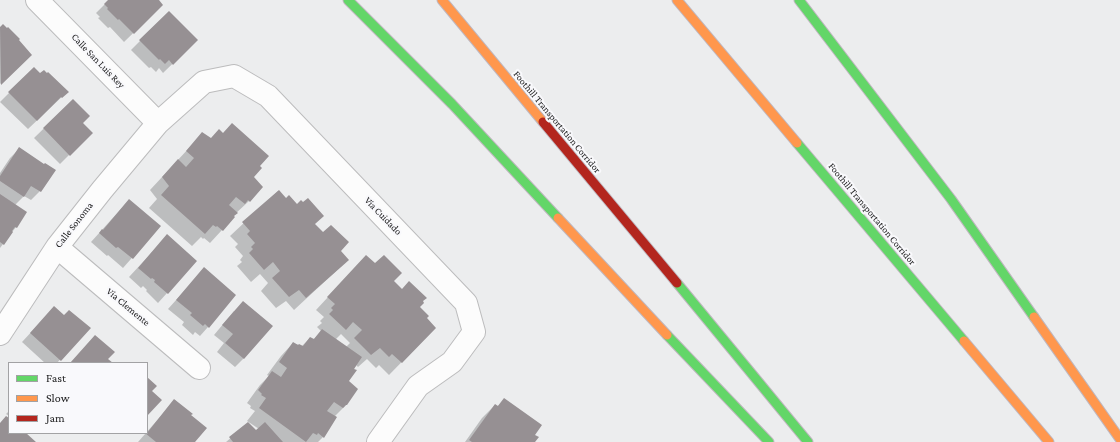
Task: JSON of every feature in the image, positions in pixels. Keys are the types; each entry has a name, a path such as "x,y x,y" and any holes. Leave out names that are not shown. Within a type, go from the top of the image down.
{"highway":[{"path":"348,0 452,104 742,415 769,442"},
{"name":"Foothill Transportation Corridor","path":"442,0 808,442"},
{"name":"Foothill Transportation Corridor","path":"677,0 1048,442"},
{"path":"799,0 951,199 1120,439"}],"street":[{"name":"Calle San Luis Rey","path":"38,0 158,123"},
{"name":"Via Cuidado","path":"158,123 204,82 234,76 255,88 268,96 466,302 474,332 452,362 418,386 378,442"},
{"name":"Calle Sonoma","path":"0,334 57,247 158,123"},
{"name":"Via Clemente","path":"57,247 199,368"}],"building":[{"path":"108,0 159,0 163,5 134,34 107,9 108,8 104,4"},
{"path":"169,11 198,40 173,65 169,60 165,64 160,59 159,60 139,40"},
{"path":"3,24 20,39 19,40 32,55 1,85 0,27"},
{"path":"34,67 40,73 44,70 47,73 48,72 69,92 62,98 61,97 37,121 8,92"},
{"path":"73,99 90,116 83,123 93,133 70,156 43,128"},
{"path":"232,123 269,156 260,166 262,168 254,177 263,187 250,202 248,200 245,204 236,197 229,205 238,213 234,216 235,217 223,231 217,226 216,227 213,225 205,234 161,195 169,186 162,177 178,159 186,167 194,158 186,151 202,132 211,138 219,129 223,133"},
{"path":"19,147 44,164 45,163 56,170 41,192 31,186 24,197 0,181 0,176"},
{"path":"279,190 286,198 289,195 297,204 301,200 303,202 308,198 324,216 315,224 323,232 331,225 349,242 341,251 349,260 306,298 299,290 289,297 272,278 280,271 273,262 264,270 249,253 253,249 251,247 255,243 247,234 250,231 242,222"},
{"path":"0,194 27,212 17,228 15,227 12,231 13,232 4,245 0,242"},
{"path":"129,199 161,226 133,259 118,247 116,248 99,233"},
{"path":"167,234 197,261 168,294 154,282 155,280 152,278 151,279 138,268"},
{"path":"366,255 375,263 384,255 402,273 394,281 402,289 409,281 427,298 423,301 424,303 420,307 429,316 427,318 436,328 402,363 392,354 389,357 380,348 371,355 354,338 362,330 353,322 346,330 329,314 333,310 331,308 335,304 327,297"},
{"path":"204,267 236,295 209,328 205,324 203,326 190,315 192,313 176,300"},
{"path":"243,301 273,326 244,359 225,343 233,334 222,325"},
{"path":"54,306 64,315 69,310 91,328 61,361 30,333"},
{"path":"322,329 362,357 354,369 357,370 349,381 358,389 347,405 343,408 334,402 327,411 337,417 324,438 318,433 317,435 313,433 306,442 259,408 266,398 261,395 262,394 258,390 272,371 281,377 287,368 279,362 293,342 303,346 310,337 314,339"},
{"path":"95,335 115,352 108,359 112,362 71,362"},
{"path":"148,378 157,386 152,391 162,400 148,415"},
{"path":"504,398 542,425 535,435 539,437 535,442 472,442 469,440 495,404 498,406"},
{"path":"174,399 193,414 191,415 207,428 195,442 156,442 146,434 148,434 148,432"},
{"path":"6,416 8,417 8,434 27,434 36,442 0,442 0,423"},
{"path":"248,422 256,430 265,422 283,442 233,442 229,437"}],"traffic: fast":[{"path":"348,0 452,104 558,218"},
{"path":"799,0 951,199 1034,317"},
{"path":"797,143 964,341"},
{"path":"677,283 808,442"},
{"path":"667,335 769,442"}],"traffic: slow":[{"path":"442,0 543,122"},
{"path":"677,0 797,143"},
{"path":"558,218 667,335"},
{"path":"1034,317 1120,439"},
{"path":"964,341 1049,442"}],"traffic: jam":[{"path":"543,122 677,283"}]}
